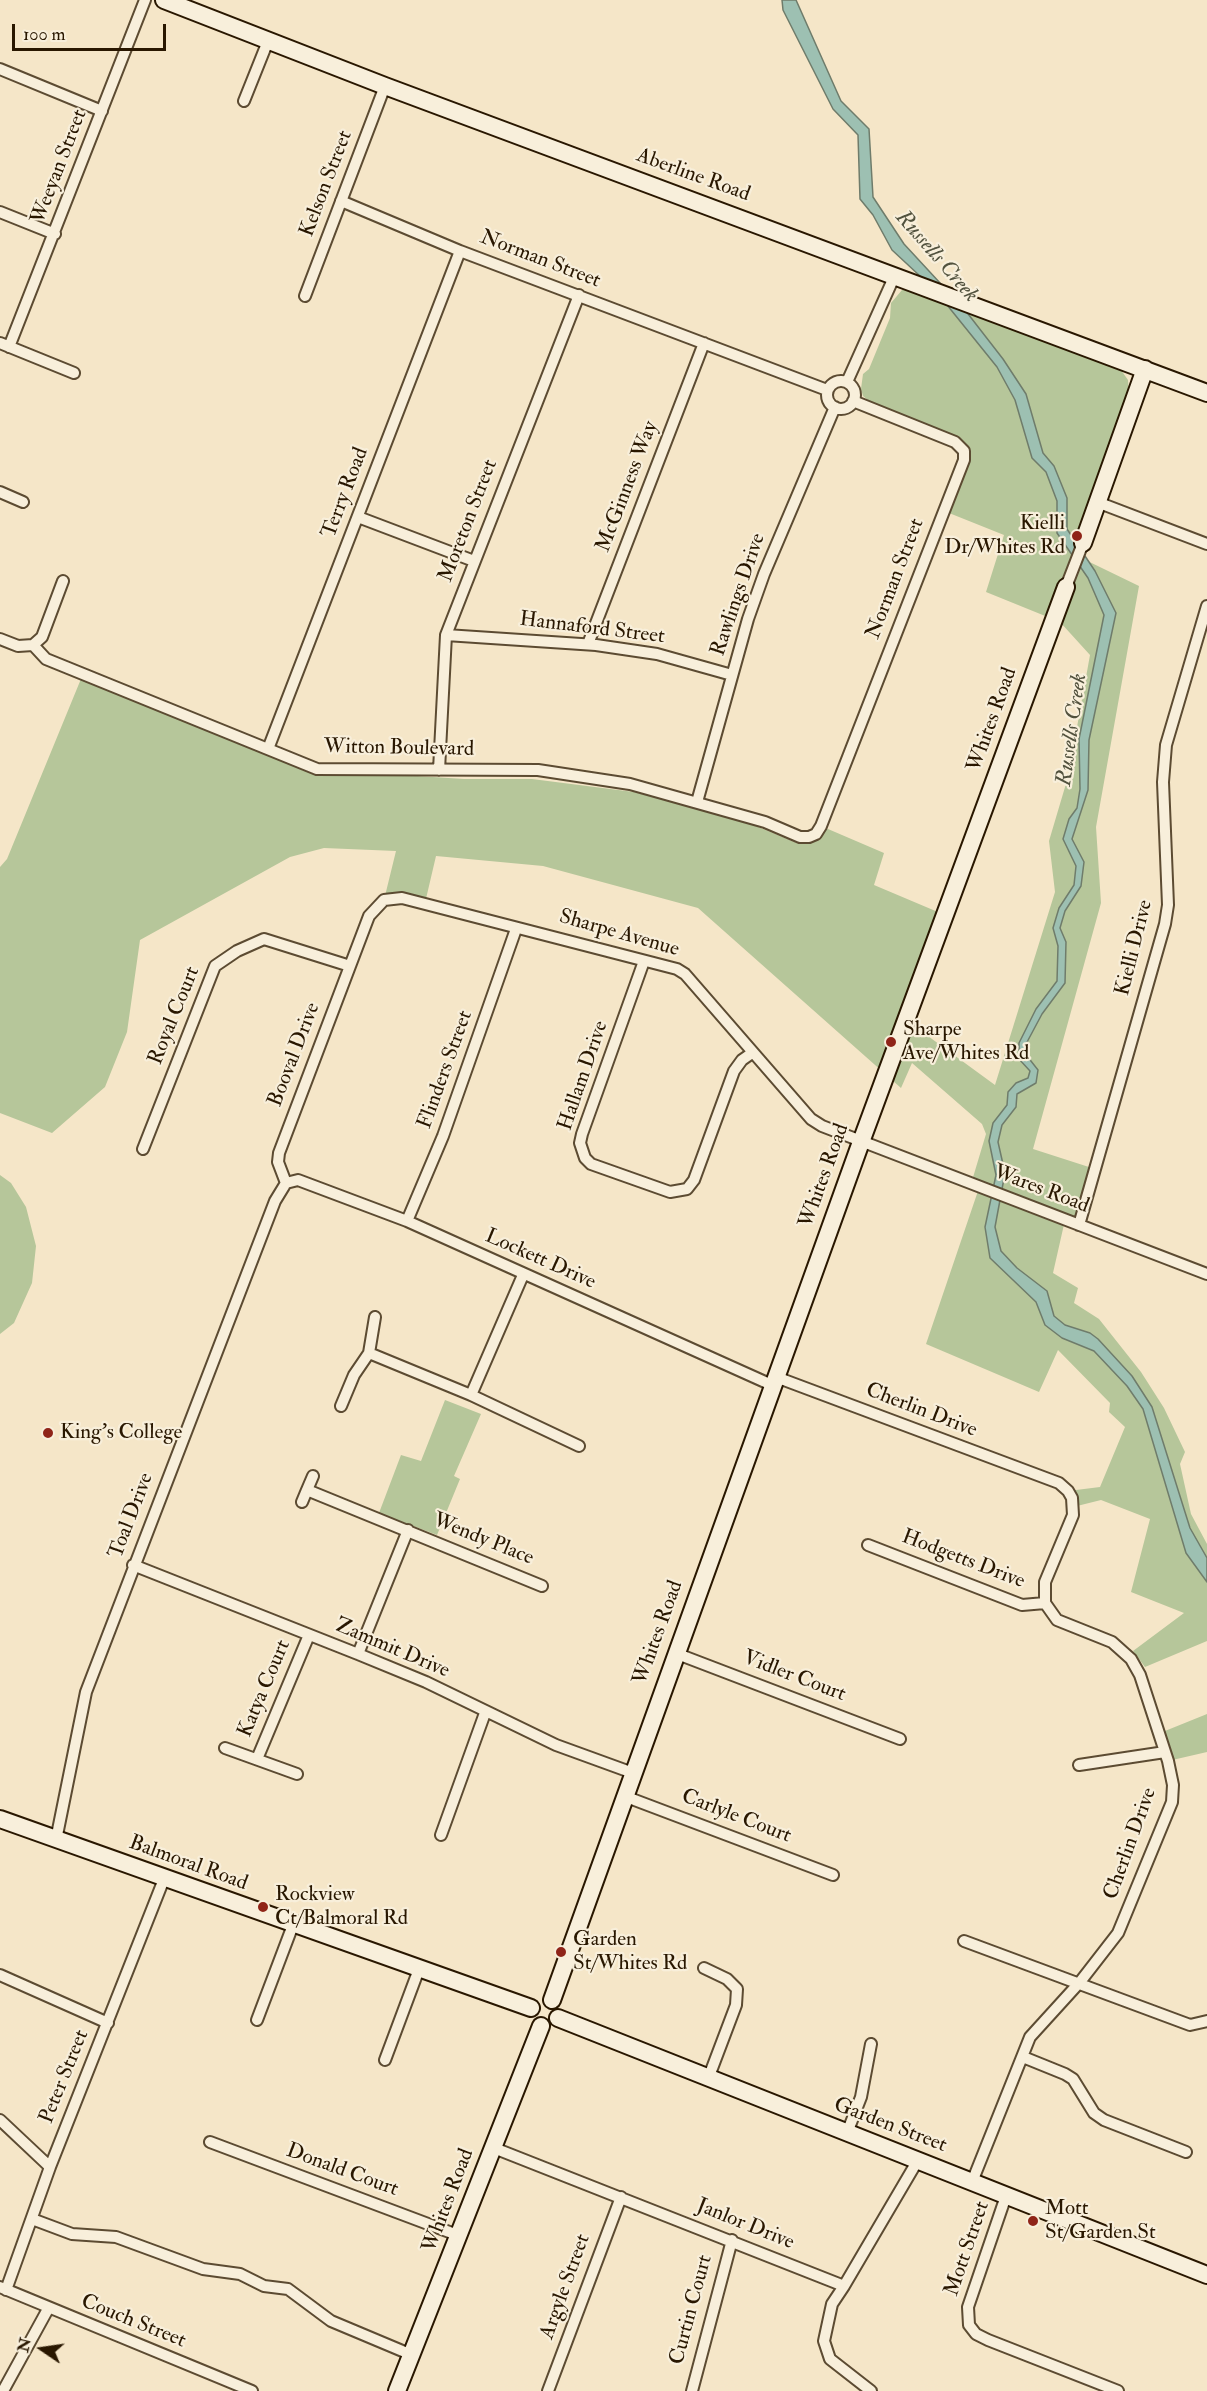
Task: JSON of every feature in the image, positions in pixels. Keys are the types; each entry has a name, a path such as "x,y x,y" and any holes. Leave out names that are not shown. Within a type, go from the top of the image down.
{"street":[{"name":"Weeyan Street","path":"5,345 55,234 145,0"},
{"name":"Aberline Road","path":"164,0 385,86 1207,393"},
{"path":"244,101 268,40"},
{"path":"0,69 102,111"},
{"name":"Kelson Street","path":"305,297 385,86"},
{"name":"Norman Street","path":"341,201 460,251 827,390"},
{"path":"0,212 55,234"},
{"name":"Terry Road","path":"268,749 460,251"},
{"path":"847,382 895,275"},
{"name":"Moreton Street","path":"439,770 446,635 579,295"},
{"name":"McGinness Way","path":"588,644 704,343"},
{"path":"5,345 74,373"},
{"name":"Whites Road","path":"552,2000 675,1653 1145,369"},
{"path":"836,382 847,382 853,389 853,401 845,408 835,407 829,402 827,390 836,382"},
{"name":"Norman Street","path":"816,834 964,460 964,451 955,442 853,401"},
{"name":"Rawlings Drive","path":"697,802 732,675 764,574 835,407"},
{"path":"0,492 23,502"},
{"path":"1097,502 1207,544"},
{"path":"358,517 474,561"},
{"path":"33,645 42,637 63,581"},
{"name":"Kielli Drive","path":"1079,1225 1167,914 1167,847 1163,782 1166,746 1207,606"},
{"name":"Hannaford Street","path":"446,635 588,644 657,654 732,675"},
{"name":"Witton Boulevard","path":"0,639 18,646 33,645 46,659 317,769 329,771 538,771 630,784 765,822 800,837 816,834"},
{"name":"Sharpe Avenue","path":"359,941 375,908 393,898 425,903 685,974 812,1119 861,1142"},
{"name":"Flinders Street","path":"407,1221 443,1136 516,929"},
{"name":"Royal Court","path":"144,1149 215,966 237,951 264,939 350,966"},
{"name":"Booval Drive","path":"286,1183 278,1162 279,1153 359,941"},
{"name":"Hallam Drive","path":"644,961 582,1134 580,1143 585,1158 591,1164 670,1192 687,1189 694,1180 734,1071 752,1053"},
{"name":"Wares Road","path":"861,1142 1207,1274"},
{"name":"Lockett Drive","path":"286,1183 298,1180 407,1221 523,1275 775,1382"},
{"name":"Toal Drive","path":"56,1840 81,1706 133,1565 278,1194 286,1183"},
{"path":"471,1395 523,1275"},
{"path":"341,1406 354,1375 369,1353 375,1317"},
{"path":"369,1353 471,1395 579,1446"},
{"name":"Cherlin Drive","path":"775,1382 1059,1483 1072,1498 1072,1515 1045,1582 1045,1603 1057,1620 1096,1634 1121,1649 1131,1659 1140,1675 1165,1752 1173,1785 1172,1802 1118,1933 1080,1983 1030,2037 972,2182"},
{"path":"302,1502 312,1476"},
{"name":"Wendy Place","path":"307,1490 542,1586"},
{"name":"Wendy Place","path":"358,1654 408,1530"},
{"name":"Hodgetts Drive","path":"868,1545 1022,1605 1045,1603"},
{"name":"Zammit Drive","path":"133,1565 426,1682 485,1713 556,1745 633,1773"},
{"name":"Katya Court","path":"257,1759 309,1635"},
{"name":"Vidler Court","path":"675,1653 900,1739"},
{"path":"441,1835 485,1713"},
{"name":"Katya Court","path":"225,1748 297,1774"},
{"path":"1079,1765 1165,1752"},
{"name":"Carlyle Court","path":"624,1796 833,1875"},
{"name":"Balmoral Road","path":"0,1819 164,1880 531,2008"},
{"name":"Peter Street","path":"3,2288 164,1880"},
{"path":"257,2020 292,1925"},
{"path":"964,1941 1190,2025 1207,2021"},
{"path":"704,1968 727,1979 737,1989 736,2005 708,2079"},
{"path":"385,2060 420,1969"},
{"path":"0,1975 108,2023"},
{"path":"542,1998 552,2000 558,2008 558,2018 551,2025 541,2026 532,2019 531,2008 542,1998"},
{"name":"Garden Street","path":"558,2018 1207,2276"},
{"name":"Whites Road","path":"397,2391 541,2026"},
{"path":"847,2133 861,2097 870,2044"},
{"path":"1023,2057 1073,2079 1094,2113 1104,2120 1186,2152"},
{"path":"0,2120 50,2167"},
{"name":"Donald Court","path":"210,2142 460,2235"},
{"name":"Janlor Drive","path":"494,2148 844,2286"},
{"path":"871,2391 830,2359 824,2341 832,2304 918,2160"},
{"name":"Mott Street","path":"1006,2196 967,2315 972,2330 988,2340 1118,2391"},
{"name":"Argyle Street","path":"548,2391 621,2197"},
{"path":"32,2218 72,2234 116,2237 203,2269 240,2274 264,2286 288,2289 331,2321 412,2355"},
{"name":"Curtin Court","path":"692,2391 732,2240"},
{"name":"Couch Street","path":"3,2288 252,2391"},
{"path":"3,2391 48,2308"}],"shaded area":[{"path":"782,0 796,0 841,101 869,129 873,197 904,244 965,310 1003,359 1026,394 1043,453 1054,466 1067,498 1067,529 1095,571 1116,613 1089,740 1088,790 1072,839 1084,862 1081,886 1065,911 1060,928 1066,942 1065,983 1042,1014 1026,1044 1027,1056 1038,1070 1036,1083 1017,1094 1016,1107 1002,1125 998,1142 1005,1173 995,1227 1001,1251 1017,1268 1047,1291 1054,1316 1065,1325 1090,1333 1098,1339 1132,1376 1152,1407 1190,1528 1207,1558 1207,1582 1186,1553 1143,1409 1127,1386 1094,1351 1062,1338 1045,1325 1036,1302 990,1258 985,1227 996,1175 989,1141 993,1123 1007,1105 1008,1092 1016,1083 1028,1078 1030,1071 1019,1059 1019,1043 1036,1009 1057,981 1058,946 1053,928 1059,908 1074,885 1076,866 1063,839 1069,819 1077,808 1080,789 1079,739 1104,615 1088,578 1057,533 1057,501 1046,472 1032,458 1015,400 997,367 935,290 892,250 873,215 860,199 858,135 833,109 783,10"},
{"path":"912,288 1121,370 1128,380 1129,395 1071,553 1139,586 1096,827 1101,903 1033,1149 1092,1168 1075,1224 1065,1220 1053,1273 1078,1288 1074,1303 1099,1319 1141,1372 1164,1408 1185,1452 1180,1464 1191,1514 1207,1544 1207,1641 1145,1667 1133,1651 1184,1613 1131,1592 1150,1519 1101,1500 1073,1507 1068,1491 1100,1487 1125,1427 1109,1412 1110,1403 1058,1350 1039,1392 926,1344 979,1188 971,1184 986,1134 982,1124 912,1063 901,1088 698,908 543,866 436,856 425,903 384,900 396,851 324,848 290,857 140,940 127,1032 105,1087 52,1133 0,1113 0,867 7,859 83,674 323,770 464,779 532,779 634,792 744,821 797,843 800,837 821,826 884,853 874,885 945,915 906,1020 995,1085 1055,892 1049,841 1068,777 1090,655 1060,622 986,592 1004,535 944,511 964,451 871,403 863,396 861,389 863,374 869,369 890,318 891,303 902,290"},
{"path":"0,1175 11,1183 26,1207 36,1246 32,1283 14,1323 0,1334"},
{"path":"445,1400 481,1414 454,1476 460,1479 437,1535 379,1513 401,1455 421,1461"},
{"path":"1207,1714 1207,1752 1168,1761 1160,1733"}],"place":[{"name":"Kielli Dr/Whites Rd","path":"1077,536"},
{"name":"Sharpe Ave/Whites Rd","path":"891,1042"},
{"name":"King's College","path":"48,1433"},
{"name":"Rockview Ct/Balmoral Rd","path":"263,1907"},
{"name":"Garden St/Whites Rd","path":"561,1952"},
{"name":"Mott St/Garden St","path":"1033,2221"}],"water label":[{"name":"Russells Creek","path":"936,257"},
{"name":"Russells Creek","path":"1073,730"}]}
